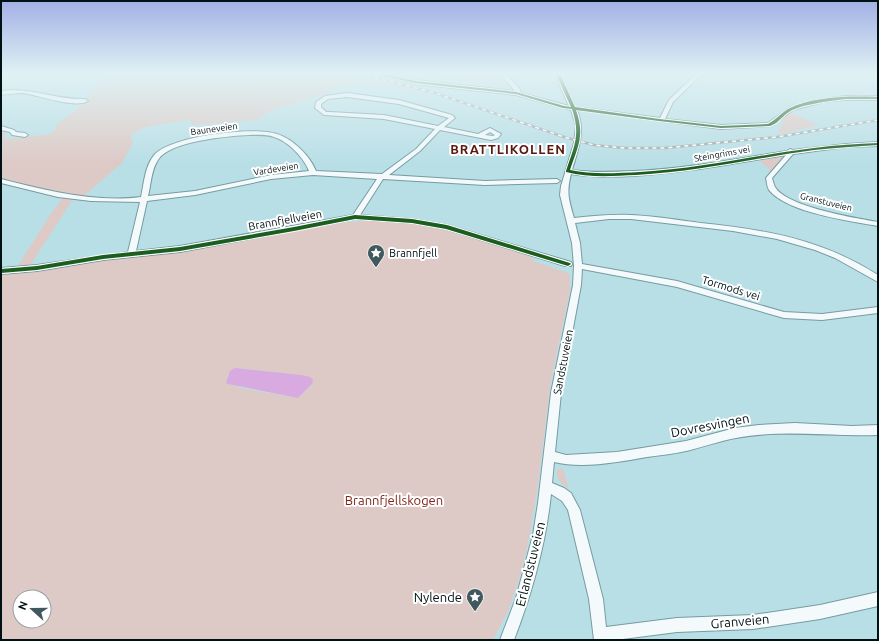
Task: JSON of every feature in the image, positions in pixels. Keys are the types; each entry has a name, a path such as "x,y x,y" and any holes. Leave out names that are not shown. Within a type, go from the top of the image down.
{"street":[{"path":"319,104 319,110 327,114 384,117 478,136"},
{"path":"355,217 383,176 418,150 452,117 410,104"},
{"path":"554,104 564,107 725,127 769,125 788,111 811,104"},
{"name":"Sandstuveien","path":"546,487 556,393 577,285 578,266 571,221 564,193 565,182 579,132 578,120 571,104"},
{"path":"662,120 669,104"},
{"path":"1,128 12,131 14,134 25,134"},
{"name":"Bauneveien","path":"131,254 151,166 160,154 171,148 191,140 249,133 275,135 295,148 310,165 313,173"},
{"name":"Steingrims vei","path":"568,171 600,174 656,172 686,169 790,151 878,144"},
{"name":"Granstuveien","path":"790,151 790,156 769,178 769,182 779,195 792,203 806,208 878,224"},
{"name":"Vardeveien","path":"1,181 74,197 111,200 143,200 195,193 271,177 313,173 383,176 490,184 557,181"},
{"name":"Brannfjellveien","path":"1,271 37,268 103,257 200,246 355,217 412,221 447,227 568,264"},
{"path":"571,221 612,217 631,217 776,236 813,245 843,257 878,279"},
{"name":"Tormods vei","path":"578,266 677,284 788,315 822,317 878,310"},
{"name":"Dovresvingen","path":"549,456 566,460 617,457 684,446 735,433 760,430 795,428 852,431 878,430"},
{"path":"546,487 560,492 568,498 572,505 593,585 599,615 601,637"},
{"name":"Erlandstuveien","path":"507,640 523,598 531,571 539,534 546,487"},
{"name":"Granveien","path":"601,637 673,626 753,622 820,612 878,599"}],"green space":[{"path":"81,104 291,104 271,110 257,120 192,125 190,120 145,127 130,135 133,143 122,163 79,200 73,199 30,266 17,267 62,199 71,199 51,196 1,183 1,132 6,133 4,138 10,139 50,134 56,128 57,124 76,110"},
{"path":"790,112 819,125 780,134 779,130 783,123 781,120"},
{"path":"783,154 786,156 771,171 758,159"},
{"name":"Brannfjellskogen","path":"373,220 409,223 452,231 503,245 501,247 531,256 533,261 566,272 570,275 570,291 551,381 537,492 529,539 521,573 509,609 493,640 1,640 1,275 308,226","holes":["235,368 307,376 312,385 298,398 241,388 226,382 229,373"]},
{"path":"563,468 569,490 560,482 557,476 557,470"}],"shaded area":[{"path":"235,368 301,375 310,377 313,380 312,384 298,398 226,383 230,371"}],"railway":[{"path":"467,104 567,138 594,145 624,148 665,148 777,137 878,120"}],"cycle path":[{"path":"553,104 564,107 721,127 769,125 791,109 805,104"},
{"path":"573,104 579,125 579,132 575,152 568,171 585,174 624,174 687,169 814,149 878,144"},
{"path":"1,271 37,268 103,257 180,249 355,217 412,221 447,227 568,264"}],"place":[{"name":"Brannfjell","path":"376,268"},
{"name":"Nylende","path":"475,612"}],"district":[{"name":"BRATTLIKOLLEN","path":"508,149"}]}
